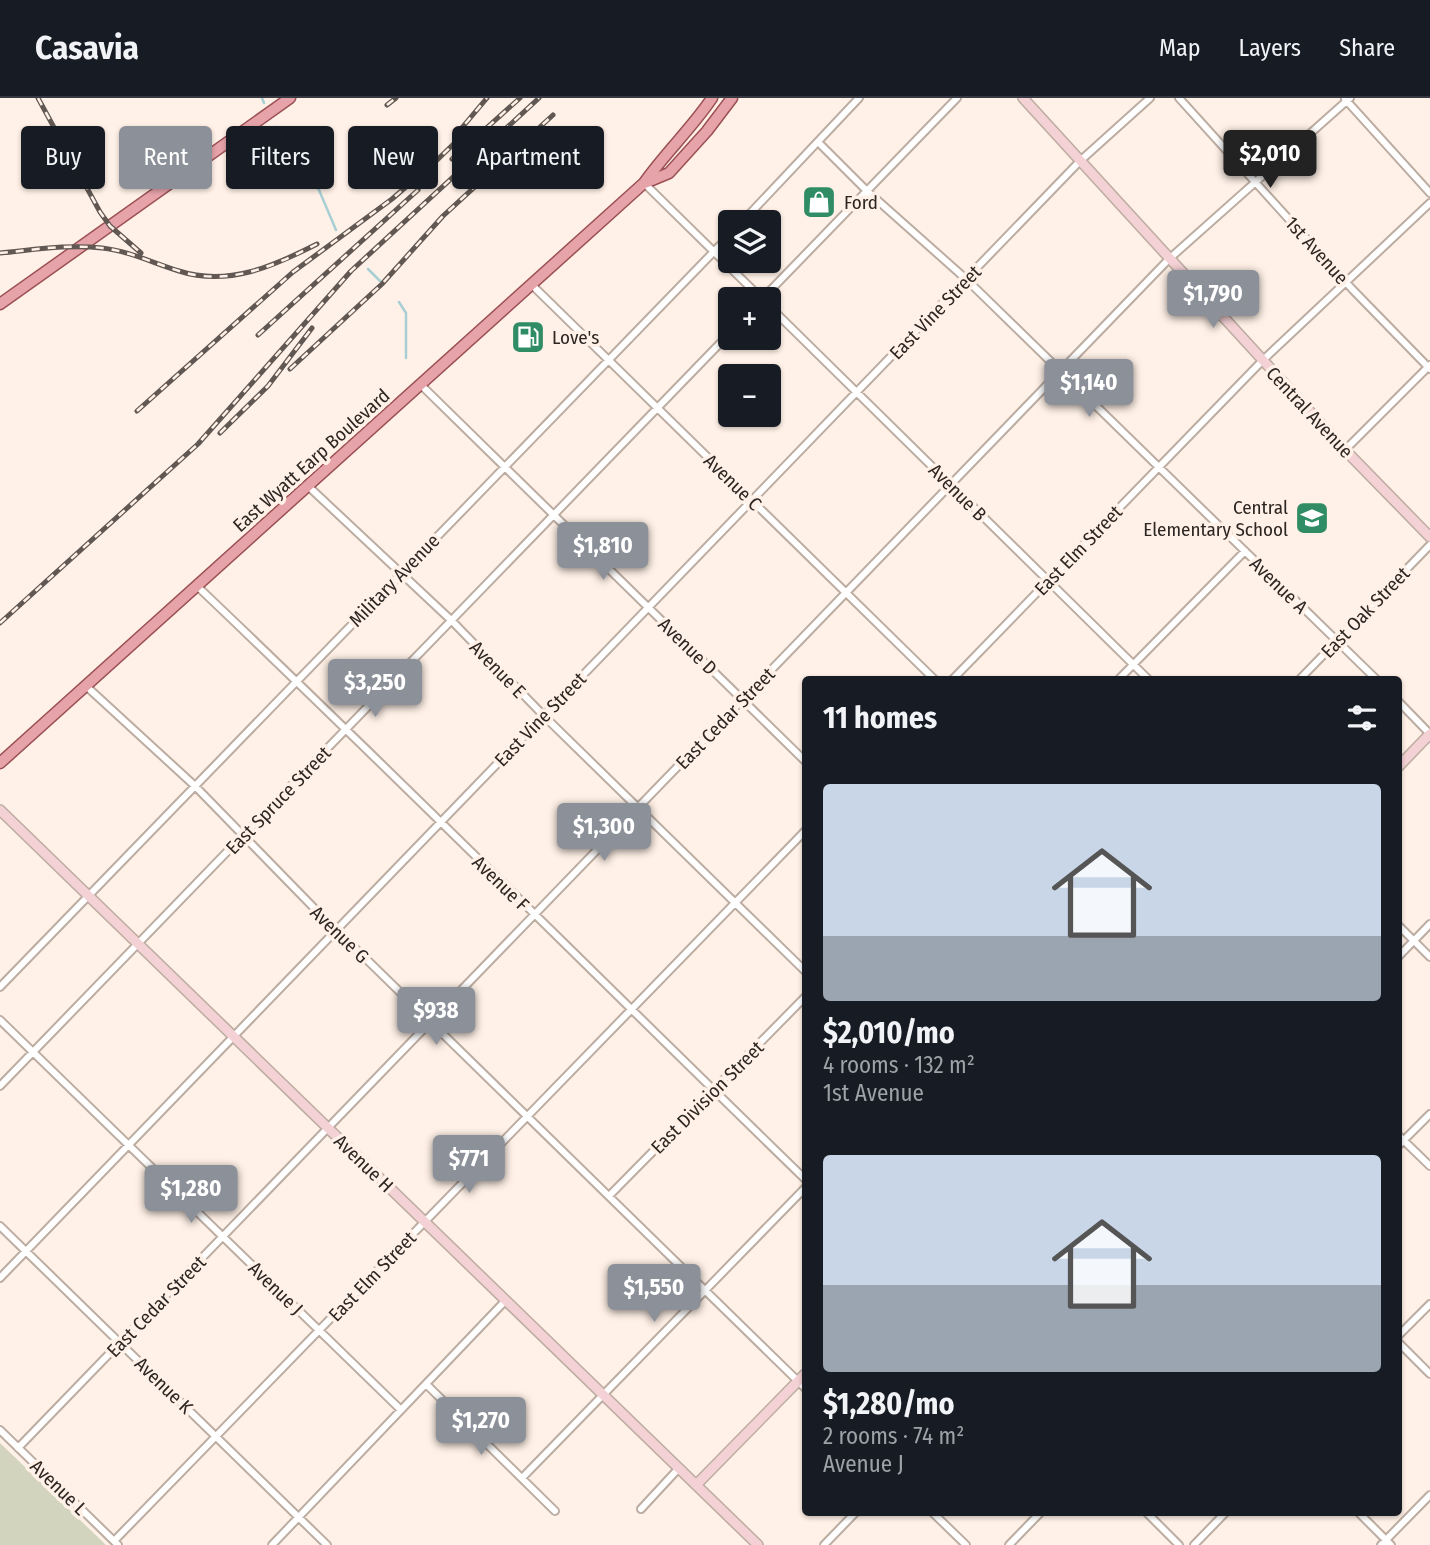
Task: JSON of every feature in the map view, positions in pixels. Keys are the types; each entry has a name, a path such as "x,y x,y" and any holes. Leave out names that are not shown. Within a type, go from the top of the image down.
{"main road":[{"path":"0,304 290,98"},
{"name":"East Wyatt Earp Boulevard","path":"0,763 645,183 658,163 689,130 712,98"},
{"name":"East Wyatt Earp Boulevard","path":"645,183 669,173 732,98"}],"street":[{"path":"754,210 859,98"},
{"path":"774,287 957,98"},
{"name":"Central Avenue","path":"1023,98 1262,361 1430,537"},
{"name":"East Vine Street","path":"0,1278 1080,161 1150,98"},
{"name":"1st Avenue","path":"1179,98 1345,281 1429,367"},
{"path":"1347,99 1430,193"},
{"name":"East Cedar Street","path":"19,1448 1170,259 1347,99"},
{"name":"Avenue A","path":"819,143 867,191 966,279 1373,676"},
{"path":"645,183 750,287"},
{"name":"East Elm Street","path":"956,676 1262,361 1430,203"},
{"name":"Military Avenue","path":"0,987 718,247"},
{"name":"Avenue C","path":"532,285 931,676"},
{"name":"Avenue B","path":"781,318 1145,676"},
{"name":"East Spruce Street","path":"0,1086 718,345"},
{"path":"1345,450 1429,367"},
{"name":"Avenue D","path":"421,384 802,758"},
{"name":"Avenue E","path":"308,486 452,621 544,716 802,968"},
{"name":"East Oak Street","path":"1303,676 1430,545"},
{"path":"1122,676 1245,551"},
{"name":"Avenue F","path":"197,586 346,728 802,1176"},
{"name":"Avenue G","path":"86,686 195,786 430,1022 705,1290 802,1380"},
{"path":"1402,705 1430,734 1402,763"},
{"name":"Avenue H","path":"0,810 758,1545"},
{"name":"East Elm Street","path":"116,1543 216,1436 802,834"},
{"path":"1402,953 1430,924"},
{"path":"1402,929 1430,957"},
{"name":"East Division Street","path":"609,1196 802,1000"},
{"name":"Avenue J","path":"0,1020 401,1410"},
{"path":"1430,1114 1404,1140 1430,1166"},
{"path":"522,1478 802,1191"},
{"name":"Avenue K","path":"0,1226 327,1545"},
{"path":"272,1545 506,1300"},
{"path":"1402,1332 1430,1304"},
{"path":"1402,1346 1430,1374"},
{"path":"696,1485 802,1382"},
{"path":"426,1384 555,1511"},
{"name":"Avenue L","path":"0,1430 116,1543"},
{"path":"641,1509 678,1468"},
{"path":"1362,1516 1386,1543 1430,1495"},
{"path":"824,1545 852,1516"},
{"path":"936,1516 966,1545"},
{"path":"1009,1545 1037,1516"},
{"path":"1150,1516 1179,1545"},
{"path":"1194,1545 1222,1516"}],"green space":[{"path":"0,1443 106,1545 0,1545"}],"waterway":[{"path":"262,98 264,103"},
{"path":"318,189 336,230"},
{"path":"368,269 380,281"},
{"path":"399,302 406,313 406,358"}],"railway":[{"path":"38,98 100,212 110,226 141,253"},
{"path":"387,105 396,98"},
{"path":"463,126 487,98"},
{"path":"489,126 520,98"},
{"path":"0,623 198,444 351,271 539,98"},
{"path":"290,369 382,284 443,216 553,115"},
{"path":"137,411 293,272 392,199 452,146"},
{"path":"258,335 418,190"},
{"path":"0,253 63,247 102,248 131,254 179,271 215,277 250,272 317,244"},
{"path":"220,433 268,386 312,328"}],"place":[{"name":"Ford","path":"819,202"},
{"name":"Love's","path":"528,337"},
{"name":"Central Elementary School","path":"1312,518"}]}
